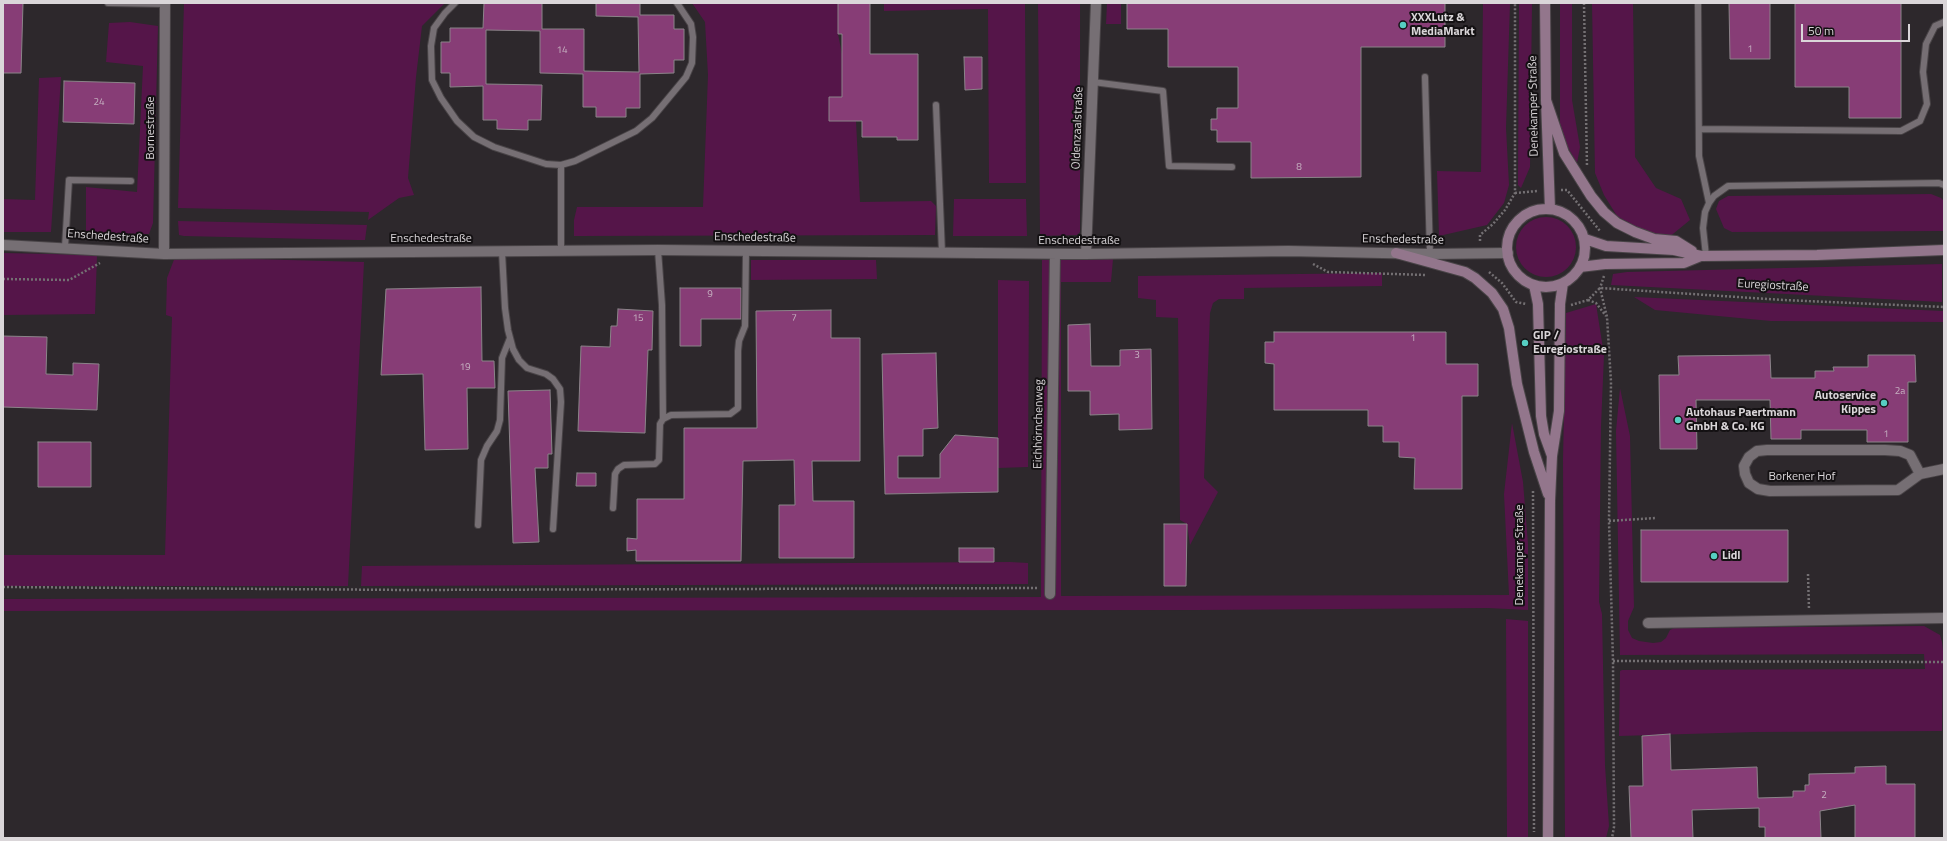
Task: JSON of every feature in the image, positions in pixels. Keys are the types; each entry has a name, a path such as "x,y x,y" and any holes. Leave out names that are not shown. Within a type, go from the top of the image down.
{"main road":[{"name":"Denekamper Straße","path":"1545,3 1548,189 1550,209"},
{"path":"1546,100 1564,153 1604,212 1617,223 1654,239 1676,241 1703,256"},
{"path":"1550,209 1568,216 1578,226 1584,239 1586,249 1580,267 1573,276 1563,283 1554,286 1534,285 1524,280 1516,273 1510,263 1508,241 1512,230 1518,221 1528,214 1538,210 1550,209"},
{"path":"1584,239 1606,246 1674,250 1703,256 1817,255 1944,250"},
{"path":"1396,253 1465,272 1475,278 1492,293 1503,309 1509,328 1517,384 1534,452 1550,501"},
{"path":"1580,267 1605,264 1684,263 1703,256"},
{"path":"1548,838 1550,501 1552,456 1559,411 1560,304 1563,283"},
{"path":"1534,285 1538,304 1541,416 1544,434 1552,456"}],"street":[{"name":"Oldenzaalstraße","path":"1086,254 1096,3"},
{"name":"Bornestraße","path":"164,254 165,4"},
{"name":"Enschedestraße","path":"3,245 65,247 118,252 164,254 561,252 658,250 1055,254 1288,251 1430,254 1508,253"},
{"name":"Eichhörnchenweg","path":"1050,591 1055,254"},
{"name":"Borkener Hof","path":"1920,474 1910,455 1900,451 1885,450 1757,451 1749,458 1744,466 1745,474 1749,483 1758,489 1770,491 1898,490 1920,474 1944,469"},
{"path":"1648,623 1944,618"}],"lane":[{"path":"108,3 165,4"},
{"path":"455,3 445,13 434,28 430,46 432,80 441,98 457,121 474,136 494,147 546,164 561,165 575,161 636,131 652,118 686,77 692,63 693,37 691,24 677,3"},
{"path":"1698,3 1699,156 1709,203"},
{"path":"1698,129 1901,132 1920,121 1927,104 1923,72 1926,44 1935,26 1944,22"},
{"path":"1425,77 1430,254"},
{"path":"1093,82 1163,91 1169,166 1232,166"},
{"path":"936,105 942,253"},
{"path":"561,165 561,252"},
{"path":"65,247 69,180 131,181"},
{"path":"1703,256 1703,228 1709,203 1714,196 1728,186 1931,183 1944,185"},
{"path":"613,508 615,474 618,469 624,465 655,464 659,460 660,424 663,419 662,305 658,250"},
{"path":"663,419 671,415 730,414 738,408 738,351 745,320 746,251"},
{"path":"502,252 505,308 510,338 519,360 527,368 546,374 553,379 560,389 561,402 553,529"},
{"path":"478,525 481,460 487,446 497,431 500,420 502,358 510,338"}],"path":[{"path":"1480,253 1480,235 1493,224 1505,210 1515,193 1516,3"},
{"path":"1581,180 1587,174 1584,3"},
{"path":"1515,193 1548,189 1567,190 1601,232 1606,240 1606,246"},
{"path":"3,279 69,280 118,252"},
{"path":"1308,262 1328,272 1429,275"},
{"path":"1560,304 1574,305 1588,300 1600,288 1604,276 1605,264"},
{"path":"1487,271 1502,283 1516,302 1538,304"},
{"path":"1600,288 1607,317 1611,382 1609,521 1613,661 1614,827 1612,838"},
{"name":"Euregiostraße","path":"1600,288 1783,300 1944,307"},
{"path":"1588,300 1596,304 1607,317"},
{"name":"Denekamper Straße","path":"1531,485 1533,492 1534,838"},
{"path":"1609,521 1655,518"},
{"path":"1808,574 1809,620"},
{"path":"3,587 386,590 1050,591"},
{"path":"1613,661 1944,662"}],"shaded area":[{"path":"184,3 445,3 422,26 416,77 408,178 414,195 399,198 368,220 369,212 178,208"},
{"path":"692,3 838,3 838,34 842,54 842,97 829,98 829,121 856,121 860,202 931,201 936,206 935,235 574,236 574,220 577,207 703,207 708,75 705,22"},
{"path":"884,3 1025,3 1026,183 989,183 988,9 884,11"},
{"path":"1038,3 1080,3 1080,232 1077,235 1040,236"},
{"path":"1107,3 1121,3 1121,24 1106,24"},
{"path":"1483,3 1510,3 1506,128 1509,185 1504,203 1487,225 1439,236 1437,171 1481,172"},
{"path":"1519,3 1532,3 1530,167 1521,188 1518,185"},
{"path":"1560,3 1572,3 1572,100 1580,147 1577,163 1567,146 1560,124"},
{"path":"1592,3 1633,3 1635,157 1656,188 1681,199 1690,220 1668,238 1644,232 1617,216 1604,195 1595,173"},
{"path":"130,22 158,26 153,223 149,234 86,233 86,187 137,192 143,66 106,62 109,23"},
{"path":"61,77 51,232 3,232 3,199 35,200 39,78"},
{"path":"1931,194 1941,198 1944,201 1944,231 1732,232 1724,228 1716,209 1719,201 1728,196"},
{"path":"954,199 1026,199 1027,236 953,236"},
{"path":"1546,217 1562,222 1567,226 1571,231 1576,247 1571,263 1567,268 1562,272 1546,277 1530,272 1525,268 1521,263 1516,247 1521,231 1525,226 1530,222"},
{"path":"178,221 367,225 365,240 357,240 184,236 179,235"},
{"path":"3,253 97,255 95,314 3,315"},
{"path":"175,257 364,262 348,586 3,586 3,555 165,555 172,317 166,315 167,278"},
{"path":"1113,259 1111,282 1061,282 1061,596 1509,595 1504,494 1512,423 1523,482 1528,544 1528,610 1488,608 1199,610 3,611 3,599 1041,597 1042,260"},
{"path":"751,260 876,260 877,279 751,280"},
{"path":"1942,264 1942,302 1611,285 1613,274 1627,272"},
{"path":"1382,273 1382,286 1244,288 1244,299 1219,299 1213,303 1210,313 1204,478 1218,492 1190,545 1187,524 1180,520 1178,318 1156,317 1156,300 1138,298 1138,276"},
{"path":"998,280 1029,281 1028,467 998,468"},
{"path":"1634,297 1943,311 1943,322 1771,321 1655,310"},
{"path":"1596,304 1604,355 1601,426 1599,602 1602,614 1605,765 1609,826 1606,838 1565,838 1563,460 1566,313"},
{"path":"1620,388 1630,436 1634,607 1628,621 1628,630 1632,638 1639,641 1653,643 1661,642 1666,638 1670,630 1674,628 1924,626 1940,635 1942,642 1942,731 1755,732 1619,736 1620,671 1622,670 1925,669 1924,654 1620,655 1616,431"},
{"path":"1028,563 1028,584 361,586 362,566"},
{"path":"1506,619 1528,621 1528,838 1507,838"}],"building":[{"path":"3,3 23,3 21,73 3,73"},
{"path":"484,3 542,3 542,29 584,29 584,71 639,72 638,17 596,16 596,3 640,3 640,15 674,15 674,29 684,29 684,60 674,60 674,73 640,74 640,108 626,108 626,117 596,117 596,107 583,107 583,74 540,73 540,31 486,30 486,84 542,85 541,120 528,120 528,130 497,129 497,120 483,120 483,86 450,87 450,73 441,73 441,42 450,42 450,28 483,28"},
{"path":"838,3 870,3 870,54 918,54 918,140 897,140 897,137 862,137 862,121 829,121 829,97 842,97 842,34 838,34"},
{"path":"1127,3 1445,3 1445,47 1361,47 1361,177 1251,178 1251,142 1217,142 1217,130 1211,130 1211,119 1217,119 1217,108 1238,108 1238,67 1168,67 1168,29 1127,29"},
{"path":"1729,3 1770,3 1770,59 1730,59"},
{"path":"1795,3 1901,3 1901,118 1849,118 1849,87 1795,87"},
{"path":"964,57 982,57 982,89 965,90"},
{"path":"64,81 135,83 134,124 63,122"},
{"path":"481,287 482,361 494,361 495,388 467,388 468,449 425,450 423,374 381,375 386,289"},
{"path":"680,288 741,288 741,319 701,319 701,346 680,346"},
{"path":"618,309 653,311 652,350 648,350 645,433 578,431 581,346 610,347 611,326 617,326"},
{"path":"831,310 831,338 860,338 860,461 812,461 813,501 854,501 854,558 779,558 779,505 795,505 794,460 743,461 741,561 636,561 636,550 627,551 627,538 637,539 637,499 684,499 684,428 757,428 756,311"},
{"path":"1090,324 1091,366 1120,366 1120,350 1151,349 1152,429 1119,430 1119,414 1090,415 1090,391 1068,391 1068,325"},
{"path":"1274,332 1446,332 1446,364 1478,364 1478,396 1462,396 1462,489 1414,489 1415,458 1399,457 1399,442 1383,442 1383,426 1368,426 1368,410 1274,410 1274,364 1265,363 1265,342 1274,342"},
{"path":"3,336 47,337 46,374 73,375 73,363 99,364 97,410 3,407"},
{"path":"936,353 938,428 923,429 923,456 898,456 898,478 940,478 940,454 955,435 998,438 998,492 885,494 882,354"},
{"path":"1770,355 1771,378 1815,378 1815,371 1834,371 1833,367 1868,367 1868,355 1915,355 1916,382 1908,382 1908,442 1867,442 1867,430 1801,430 1801,439 1771,439 1770,400 1696,400 1697,449 1660,449 1659,375 1679,375 1678,356"},
{"path":"550,390 552,454 548,454 548,468 535,468 539,542 513,543 508,391"},
{"path":"38,442 91,442 91,487 38,487"},
{"path":"577,473 596,473 596,486 576,486"},
{"path":"1164,524 1187,524 1186,586 1164,586"},
{"name":"Lidl","path":"1641,530 1788,530 1788,582 1641,582"},
{"path":"959,548 994,548 994,562 959,562"},
{"path":"1670,734 1671,770 1757,767 1758,798 1793,797 1793,791 1805,791 1805,785 1809,785 1809,774 1855,773 1855,767 1886,766 1886,784 1915,784 1915,838 1855,838 1855,805 1820,811 1821,838 1765,838 1765,827 1759,827 1759,808 1692,810 1693,838 1631,838 1629,786 1643,786 1642,736"}],"place":[{"name":"XXXLutz & MediaMarkt","path":"1403,25"},
{"name":"GIP / Euregiostraße","path":"1525,343"},
{"name":"Autoservice Kippes","path":"1884,403"},
{"name":"Autohaus Paertmann GmbH & Co. KG","path":"1678,420"},
{"name":"Lidl","path":"1714,556"}]}
